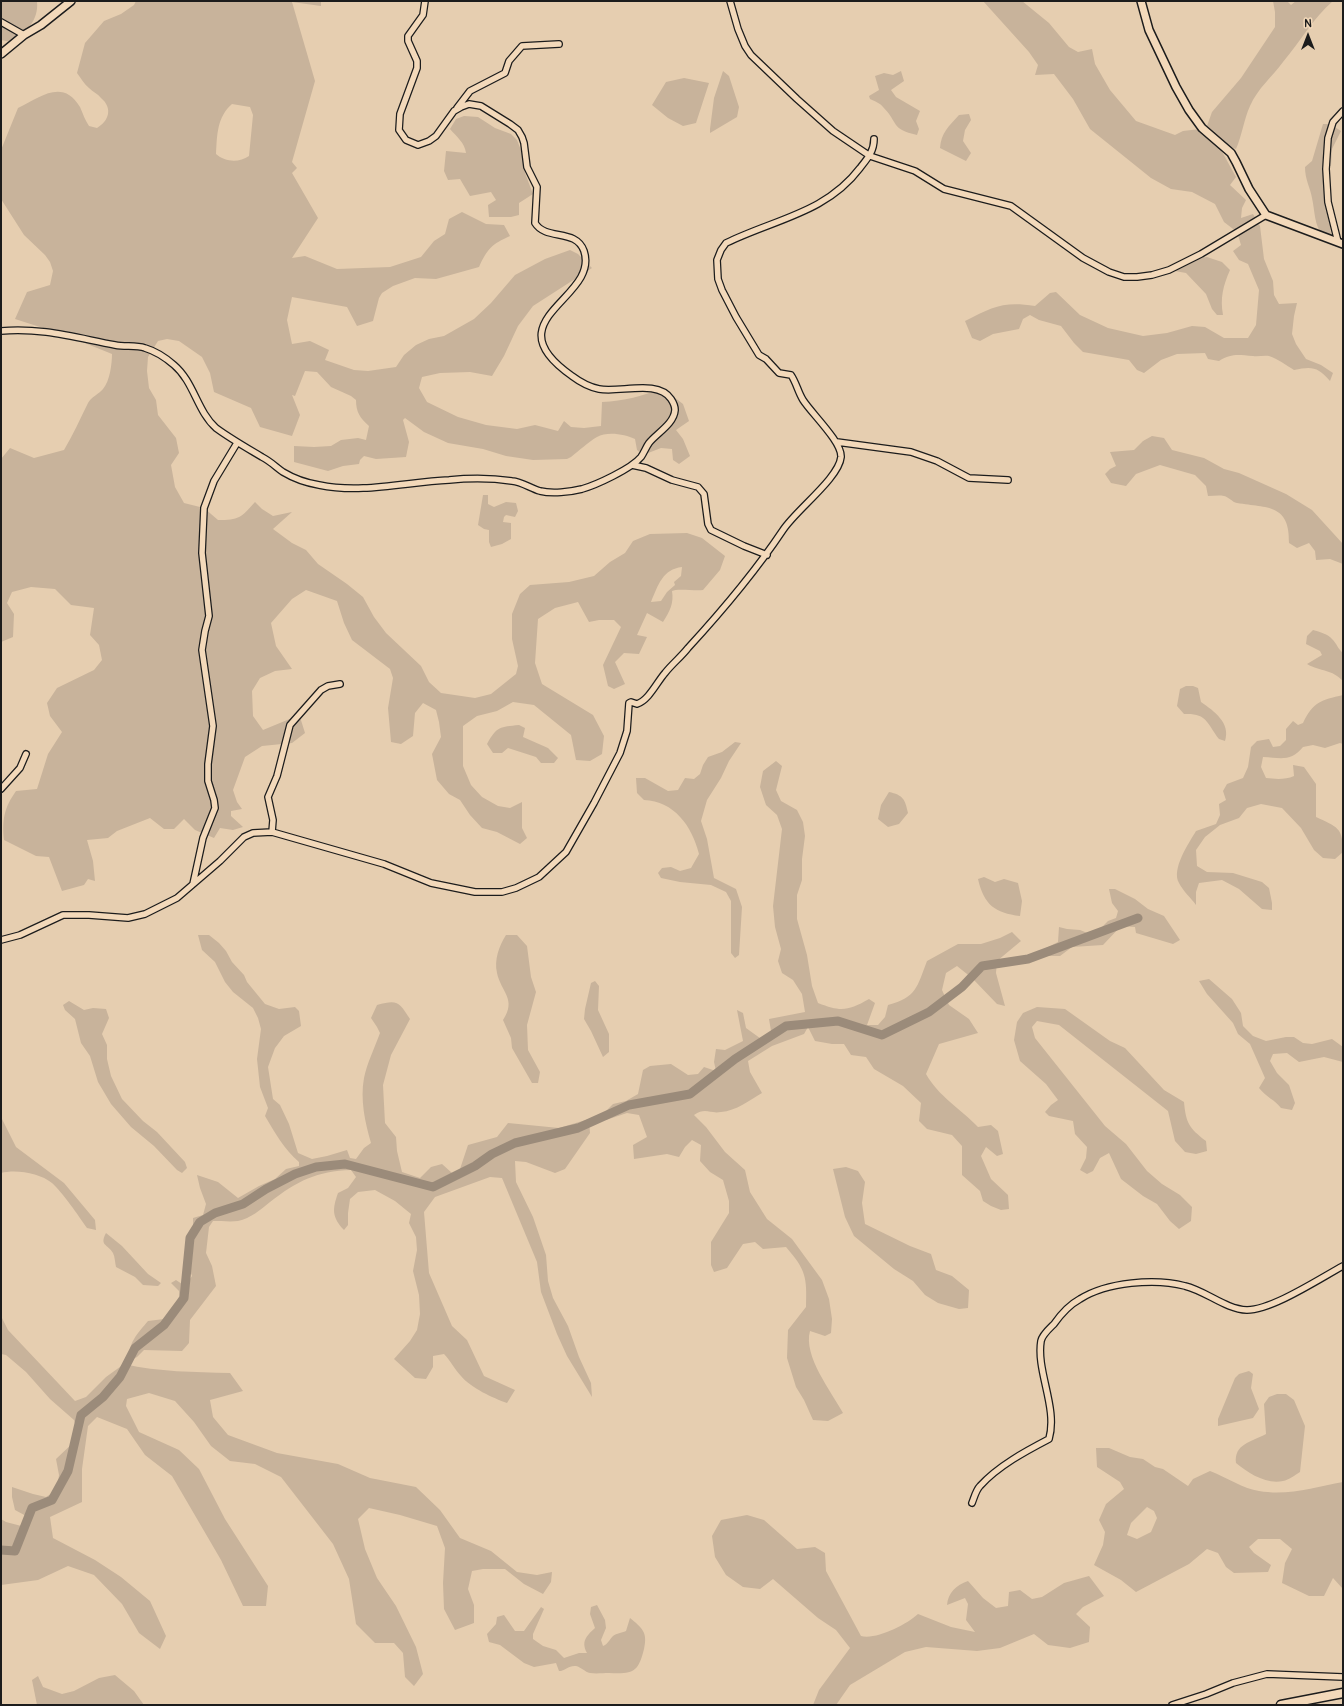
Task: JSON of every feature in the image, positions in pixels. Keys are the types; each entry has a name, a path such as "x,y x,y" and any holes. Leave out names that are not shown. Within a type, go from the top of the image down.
{"main road":[{"path":"1281,1705 1343,1693"}],"street":[{"path":"1,54 24,35 41,25 71,1"},
{"path":"425,1 422,15 408,36 408,41 417,61 417,68 400,114 399,130 406,140 411,143 423,144 436,136 470,91 505,73 509,61 522,46 559,44"},
{"path":"730,1 738,29 745,46 751,55 833,131 870,156 915,171 950,191 1011,206 1083,258 1109,272 1124,277 1152,275 1169,270 1201,254 1266,215"},
{"path":"1141,1 1149,30 1186,104 1202,128 1234,158 1249,189 1266,215 1340,243"},
{"path":"1,22 24,35"},
{"path":"1,331 34,330 114,345 151,350 177,368 191,388 212,424 237,443 264,458 285,473 317,485 336,488 354,488 407,485 449,480 484,479 518,482 539,491 570,491 593,485 632,465 642,457 649,443 673,417 675,407 672,400 662,391 651,388 614,390 591,387 558,365 546,351 542,336 543,326 548,316 570,292 582,275 585,260 583,248 571,237 542,231 535,223 537,187 527,169 524,143 518,130 481,106 464,105 454,111"},
{"path":"1340,243 1328,202 1326,169 1328,138 1332,122 1343,112"},
{"path":"1,940 20,935 63,915 128,918 145,914 177,898 244,837 253,833 272,832 384,864 431,883 462,890 502,892 529,883 552,866 566,852 594,803 623,744 626,732 629,703 631,702 637,704 643,701 665,673 730,601 767,555 791,519 823,487 834,472 841,457 840,448 837,442 816,418 803,400 791,375 779,374 769,362 759,355 722,290 718,279 717,260 726,243 802,212 830,198 856,174 870,156 874,147 874,138"},
{"path":"837,442 911,452 937,461 969,478 1008,480"},
{"path":"193,884 203,838 215,808 208,781 208,764 213,726 202,650 209,616 202,553 204,508 214,481 237,443"},
{"path":"642,457 646,468"},
{"path":"632,465 646,468 672,480 698,487 704,494 709,527 711,530 767,555"},
{"path":"272,832 273,820 268,797 277,776 290,725 321,690 328,686 340,684"},
{"path":"1,789 10,778 16,775 26,754"},
{"path":"972,1503 979,1487 996,1472 1049,1439 1052,1430 1046,1384 1041,1360 1041,1339 1064,1311 1080,1298 1097,1290 1141,1282 1167,1282 1187,1286 1232,1307 1248,1310 1268,1306 1343,1266"},
{"path":"1172,1705 1233,1683 1267,1674 1343,1677"}],"shaded area":[{"path":"1,1 37,1 34,20 22,34 11,42 1,40"},
{"path":"136,1 321,1 321,6 292,2 315,81 292,162 297,168 292,173 318,218 292,258 305,256 337,269 390,267 421,257 434,241 445,234 449,219 462,212 486,224 504,225 510,236 494,245 488,251 479,267 436,279 415,278 393,286 382,293 379,298 373,321 357,326 347,307 292,297 287,320 292,344 310,341 329,350 325,360 354,370 368,371 396,367 404,355 416,345 429,339 444,336 474,319 491,303 515,275 545,259 570,250 578,254 592,268 533,306 518,326 504,356 492,376 470,372 440,373 422,377 419,388 427,402 458,417 486,425 517,429 535,425 558,431 564,421 571,427 584,428 601,426 602,402 633,398 662,388 683,404 689,421 676,430 683,439 690,456 679,464 673,460 672,449 661,448 643,455 637,450 635,439 616,434 606,434 597,437 567,459 533,460 506,456 483,449 448,443 424,432 405,418 403,420 409,442 406,457 376,459 364,456 360,460 359,464 343,466 328,471 294,462 294,446 331,446 341,440 358,438 366,440 369,426 359,414 356,400 351,396 331,387 317,372 305,371 295,396 292,395 300,415 292,436 260,427 251,408 214,392 210,373 202,357 179,341 167,339 158,341 148,357 147,371 149,388 156,400 158,415 176,438 179,453 171,465 175,487 184,503 204,508 218,520 235,519 243,515 255,502 262,509 273,516 292,512 273,529 292,543 306,550 318,564 363,597 374,617 386,633 421,666 429,682 441,693 475,698 491,694 516,674 518,666 512,639 512,614 520,594 530,585 569,582 594,576 610,562 625,553 633,541 650,534 687,533 702,538 725,556 720,570 703,590 672,591 671,607 663,622 647,613 637,635 647,637 639,654 624,653 615,662 625,684 614,689 608,686 603,665 621,627 614,620 589,622 578,602 555,608 538,619 535,663 542,684 593,715 604,736 602,754 590,761 576,760 571,735 534,705 513,702 497,711 477,716 463,726 463,766 471,785 482,797 498,806 510,808 522,802 522,828 527,838 520,844 497,832 482,828 470,815 460,800 449,794 437,780 432,754 441,737 436,710 423,703 415,713 413,736 401,744 391,742 388,708 393,678 390,669 352,640 344,623 337,601 306,590 292,599 271,623 276,646 292,669 275,671 260,678 252,691 253,716 263,730 292,718 300,717 305,733 292,743 262,746 245,757 233,790 237,802 242,809 231,811 231,816 243,827 233,830 220,828 214,838 195,830 184,819 174,829 164,829 150,818 117,831 108,838 87,840 93,861 95,881 88,879 84,885 62,891 49,857 36,856 4,840 3,826 6,809 9,803 16,791 37,789 48,754 62,732 50,716 47,703 57,688 94,670 102,660 99,645 90,635 94,608 71,605 55,589 31,587 12,592 7,603 14,614 13,637 1,642 1,459 10,448 34,458 64,450 89,401 105,386 110,372 112,354 65,335 15,319 27,292 50,285 53,271 50,262 45,255 24,235 1,199 1,150 18,108 51,92 66,93 73,98 80,107 89,126 97,128 104,122 108,114 105,102 86,85 77,73 85,43 104,21 121,14 134,5","holes":["232,104 250,107 253,115 249,156 237,161 224,159 216,154 219,127 223,115","682,567 681,576 674,582 675,585 667,592 661,601 651,602 659,584 666,574 676,568"]},
{"path":"983,1 1022,1 1049,23 1069,47 1078,52 1092,49 1095,64 1110,90 1136,121 1175,135 1183,131 1200,129 1220,148 1236,177 1230,185 1246,200 1242,208 1241,218 1253,214 1260,226 1264,259 1273,281 1274,295 1279,304 1297,303 1292,334 1296,344 1306,359 1321,365 1333,373 1330,381 1318,370 1306,368 1294,370 1279,360 1269,356 1235,355 1219,361 1208,359 1205,353 1177,354 1161,360 1144,373 1137,370 1129,360 1083,352 1061,326 1039,320 1030,315 1023,319 1019,329 993,334 980,341 972,338 965,321 998,306 1014,304 1035,306 1050,293 1056,292 1080,315 1108,328 1143,336 1167,333 1192,326 1205,327 1224,338 1248,338 1256,325 1259,290 1248,264 1239,260 1233,251 1241,245 1237,232 1224,222 1215,204 1192,192 1171,189 1151,178 1090,129 1073,99 1054,74 1035,75 1038,65 1029,52"},
{"path":"1273,1 1287,1 1291,5 1296,1 1333,1 1313,22 1253,100 1236,149 1226,145 1207,126 1212,112 1241,78 1275,27"},
{"path":"723,71 729,76 739,107 737,117 710,133 714,98"},
{"path":"901,71 904,81 891,90 896,97 920,111 916,121 919,129 917,135 908,133 899,128 882,106 870,99 869,96 879,90 875,76 884,73 893,75"},
{"path":"684,78 709,83 696,123 683,126 668,118 652,105 666,82"},
{"path":"969,114 971,120 965,130 963,141 971,153 966,161 940,148 942,138 946,130 959,115"},
{"path":"464,116 478,117 495,128 511,134 517,140 524,158 525,173 533,194 519,203 519,215 511,217 489,217 488,205 496,200 491,192 470,196 460,179 448,180 444,171 446,151 466,153 462,143 450,129 456,119"},
{"path":"1323,124 1330,124 1341,131 1332,149 1331,166 1322,167 1331,234 1323,235 1316,223 1305,167 1312,161"},
{"path":"1207,257 1222,262 1230,270 1223,292 1223,315 1217,315 1212,309 1206,294 1186,273 1175,271 1175,266 1187,260"},
{"path":"1152,436 1164,438 1172,450 1204,458 1224,469 1239,473 1286,494 1312,510 1343,544 1343,564 1330,559 1316,560 1315,551 1309,543 1297,548 1289,543 1286,521 1275,510 1237,503 1224,496 1208,496 1206,486 1195,475 1160,465 1136,474 1126,486 1111,483 1105,474 1116,466 1110,452 1134,450 1143,441"},
{"path":"483,495 488,495 488,504 494,507 506,502 516,503 518,511 515,517 506,515 504,517 503,522 511,523 511,539 502,544 491,547 489,542 489,530 478,525"},
{"path":"1313,630 1324,633 1330,637 1343,653 1343,681 1335,674 1307,664 1322,655 1320,651 1306,644 1307,636"},
{"path":"1186,686 1198,688 1201,702 1220,718 1226,729 1225,741 1219,739 1202,717 1192,714 1184,714 1177,706 1180,689"},
{"path":"1343,695 1343,744 1340,743 1325,748 1313,745 1303,747 1299,752 1285,758 1263,757 1261,767 1266,778 1280,779 1294,776 1293,765 1304,767 1316,784 1316,817 1329,823 1337,829 1342,837 1343,852 1335,859 1323,858 1314,850 1301,828 1282,808 1261,804 1247,808 1239,818 1220,825 1205,837 1196,850 1197,866 1207,872 1233,873 1262,882 1269,888 1272,910 1262,909 1239,889 1222,880 1199,883 1196,892 1196,905 1179,883 1177,871 1179,864 1185,849 1196,831 1216,824 1220,815 1219,804 1226,800 1223,791 1227,784 1243,778 1248,767 1251,747 1257,741 1269,739 1273,747 1280,746 1286,740 1286,729 1293,721 1298,725 1303,723 1310,710 1318,703"},
{"path":"519,725 525,728 523,737 548,748 558,758 554,763 541,763 536,757 508,748 502,753 493,753 487,744 494,734 500,728"},
{"path":"735,742 741,743 707,800 701,821 707,839 714,878 736,889 742,907 739,955 735,958 731,953 731,901 726,892 711,885 680,882 661,878 658,873 662,868 671,867 680,871 691,868 699,854 692,834 680,817 673,810 664,805 655,801 644,800 637,793 636,778 645,778 668,791 678,790 685,778 694,779 700,774 708,757 722,752"},
{"path":"776,761 782,766 776,790 781,801 797,810 803,822 805,836 802,859 802,880 797,895 797,919 807,955 812,986 818,1003 833,1008 844,1009 855,1006 869,999 875,1003 867,1025 878,1025 885,1017 888,1005 898,1002 915,990 927,961 958,944 981,944 1000,938 1012,932 1021,941 997,961 996,973 1005,1006 997,1004 972,978 957,966 946,973 942,990 949,1005 969,1019 978,1033 939,1044 926,1074 943,1096 978,1127 991,1125 998,1131 1003,1154 997,1156 986,1147 981,1156 991,1179 1008,1195 1009,1209 1001,1210 983,1201 980,1191 962,1175 962,1146 952,1135 927,1129 919,1121 921,1103 903,1086 874,1069 866,1057 851,1055 844,1044 832,1044 815,1041 808,1027 804,1034 772,1046 748,1061 750,1072 762,1093 732,1110 717,1112 702,1111 694,1115 706,1127 725,1152 745,1170 750,1192 767,1219 792,1239 822,1280 829,1299 832,1319 831,1333 825,1336 810,1331 809,1341 814,1362 819,1373 843,1413 828,1421 813,1420 796,1387 787,1358 788,1330 806,1307 804,1274 793,1255 786,1247 763,1249 755,1242 743,1244 727,1268 714,1272 711,1265 711,1242 729,1213 729,1201 723,1180 710,1172 700,1161 701,1145 692,1140 685,1147 679,1157 667,1154 634,1159 633,1145 647,1137 639,1115 627,1113 606,1120 601,1116 613,1104 626,1101 638,1094 643,1070 650,1066 671,1064 688,1075 698,1074 704,1067 716,1071 714,1062 716,1049 725,1050 743,1041 737,1010 743,1013 746,1028 764,1041 771,1031 769,1019 805,1012 802,994 793,980 782,973 778,961 781,949 775,927 773,906 782,829 777,815 766,805 760,787 763,771"},
{"path":"889,792 903,798 908,813 899,824 888,827 878,819 881,805"},
{"path":"984,877 995,882 1004,879 1018,883 1022,901 1020,916 1011,915 997,910 987,901 978,879"},
{"path":"1109,889 1115,889 1135,899 1148,909 1164,916 1180,940 1173,944 1136,933 1135,927 1121,926 1103,945 1072,947 1060,956 1044,956 1041,953 1046,948 1058,942 1059,927 1080,930 1090,934 1096,933 1108,921 1116,918 1118,911 1112,903"},
{"path":"198,935 209,935 219,943 265,1004 279,1009 295,1007 299,1011 301,1026 284,1036 275,1048 268,1067 273,1099 280,1105 289,1124 298,1153 312,1159 347,1150 350,1158 356,1159 364,1148 371,1143 364,1111 363,1086 367,1067 380,1033 371,1018 377,1005 389,1002 397,1003 410,1019 391,1055 383,1085 385,1123 396,1137 397,1151 402,1172 420,1178 431,1167 442,1164 452,1173 459,1172 468,1145 497,1137 508,1123 559,1128 589,1119 590,1133 565,1169 555,1173 526,1162 515,1161 516,1182 533,1217 546,1255 548,1281 553,1298 568,1326 579,1357 591,1383 592,1397 567,1356 557,1334 541,1292 537,1262 502,1178 490,1177 435,1197 424,1212 429,1273 452,1326 467,1340 484,1376 515,1390 507,1403 470,1385 444,1354 433,1356 433,1367 426,1379 415,1378 394,1359 410,1341 417,1330 420,1314 419,1295 413,1271 417,1250 416,1237 409,1223 411,1214 395,1201 375,1190 358,1192 350,1199 348,1225 344,1230 335,1217 334,1209 338,1193 348,1188 356,1177 351,1170 328,1172 308,1178 289,1188 243,1220 213,1221 209,1227 206,1253 212,1266 216,1286 190,1320 189,1343 182,1351 144,1350 137,1357 131,1360 130,1349 134,1339 148,1321 172,1318 179,1297 179,1291 171,1283 176,1280 185,1286 192,1276 187,1263 193,1247 193,1218 203,1215 206,1204 197,1175 218,1182 238,1198 275,1179 286,1169 299,1166 299,1162 284,1146 265,1116 268,1108 260,1087 257,1059 261,1029 258,1018 253,1008 233,992 225,982 215,962 202,950"},
{"path":"506,935 517,935 527,946 531,977 536,992 527,1025 528,1050 540,1072 538,1083 532,1083 512,1048 511,1038 503,1020 509,1006 507,996 499,980 496,963 499,948"},
{"path":"1209,979 1232,999 1241,1013 1243,1026 1253,1036 1266,1041 1294,1037 1303,1043 1312,1044 1332,1039 1343,1047 1343,1062 1324,1057 1299,1062 1287,1053 1273,1054 1270,1061 1277,1073 1289,1085 1295,1103 1292,1110 1281,1108 1259,1088 1265,1078 1250,1044 1238,1034 1233,1023 1207,994 1199,981"},
{"path":"595,981 599,986 598,1010 609,1034 609,1052 603,1057 584,1019 591,983"},
{"path":"69,1001 84,1010 93,1008 106,1009 109,1018 102,1034 107,1045 107,1059 111,1076 122,1099 143,1121 157,1132 185,1162 187,1168 182,1173 177,1170 154,1146 131,1127 111,1104 98,1082 90,1056 81,1043 75,1019 65,1010 63,1005"},
{"path":"1037,1007 1065,1009 1110,1041 1125,1048 1164,1090 1184,1102 1187,1120 1192,1128 1206,1141 1207,1151 1196,1154 1185,1152 1175,1141 1168,1111 1059,1025 1037,1021 1032,1027 1035,1038 1105,1126 1126,1144 1147,1171 1162,1184 1180,1195 1192,1207 1191,1221 1179,1229 1170,1221 1157,1204 1143,1196 1121,1179 1109,1153 1100,1158 1093,1171 1087,1174 1080,1170 1086,1158 1087,1147 1075,1134 1073,1121 1049,1116 1045,1112 1058,1100 1046,1084 1020,1061 1014,1040 1017,1022 1023,1013"},
{"path":"1,1117 16,1147 64,1183 95,1220 96,1230 87,1228 61,1192 47,1180 35,1174 14,1171 1,1173"},
{"path":"846,1167 858,1171 865,1182 862,1203 865,1224 910,1246 931,1254 936,1270 952,1276 969,1290 968,1308 959,1309 938,1303 925,1295 913,1281 894,1269 854,1236 845,1217 833,1169"},
{"path":"106,1233 122,1246 148,1274 161,1283 158,1286 143,1285 135,1277 116,1267 113,1253 103,1240"},
{"path":"1,1316 8,1330 75,1401 86,1397 106,1377 124,1364 163,1370 230,1373 243,1391 210,1400 213,1417 228,1435 277,1453 338,1464 370,1478 416,1487 440,1510 460,1538 491,1551 517,1572 537,1575 552,1572 551,1582 543,1594 524,1584 505,1569 483,1569 472,1571 468,1589 474,1605 474,1623 455,1630 444,1609 443,1583 445,1548 437,1526 369,1508 358,1519 365,1549 377,1578 396,1606 416,1647 423,1674 414,1686 405,1677 403,1653 394,1643 375,1643 356,1624 349,1579 333,1544 281,1477 255,1464 230,1461 211,1446 194,1422 175,1401 149,1393 127,1399 126,1406 139,1432 179,1450 199,1469 225,1519 268,1586 266,1606 243,1606 221,1560 172,1476 145,1455 127,1429 97,1417 88,1426 82,1469 82,1502 50,1517 53,1538 95,1560 121,1577 150,1601 166,1636 160,1649 139,1633 122,1604 94,1575 68,1566 38,1580 1,1585 1,1519 6,1522 29,1528 28,1517 15,1510 12,1497 12,1487 46,1497 57,1490 59,1475 56,1459 75,1441 77,1430 74,1420 50,1399 26,1372 6,1355 1,1354"},
{"path":"1249,1371 1253,1374 1251,1388 1259,1409 1253,1418 1218,1426 1218,1419 1235,1378 1239,1374"},
{"path":"1277,1394 1286,1394 1294,1400 1305,1426 1300,1472 1287,1480 1277,1482 1264,1480 1246,1471 1236,1463 1236,1457 1238,1452 1245,1444 1266,1434 1264,1404 1269,1397"},
{"path":"1096,1448 1109,1448 1130,1457 1143,1459 1155,1467 1163,1469 1188,1486 1193,1479 1210,1471 1247,1488 1270,1492 1291,1492 1343,1482 1343,1589 1333,1578 1324,1596 1309,1596 1282,1583 1285,1563 1292,1549 1280,1539 1258,1539 1249,1547 1254,1553 1271,1565 1268,1572 1234,1573 1226,1567 1218,1553 1207,1549 1189,1564 1136,1592 1121,1580 1094,1565 1103,1545 1105,1532 1099,1520 1106,1504 1124,1489 1120,1482 1097,1467","holes":["1147,1507 1154,1511 1157,1518 1151,1532 1137,1539 1127,1535 1131,1523"]},
{"path":"747,1515 764,1520 797,1549 815,1547 825,1553 826,1571 861,1636 875,1636 891,1631 906,1623 918,1614 951,1627 975,1632 966,1620 968,1604 965,1598 947,1605 953,1590 968,1581 983,1598 996,1608 1008,1606 1009,1592 1020,1590 1032,1599 1042,1597 1064,1583 1089,1576 1104,1596 1083,1607 1076,1614 1090,1627 1089,1642 1070,1648 1048,1645 1034,1634 1000,1648 977,1651 926,1647 905,1652 850,1685 836,1705 813,1705 819,1690 850,1648 836,1630 818,1618 773,1579 760,1589 743,1587 726,1575 715,1557 712,1536 721,1520"},
{"path":"597,1605 605,1620 606,1628 601,1640 603,1646 615,1635 626,1631 630,1618 643,1631 645,1643 642,1657 637,1667 633,1670 624,1673 592,1673 574,1666 559,1671 556,1663 534,1667 524,1663 500,1645 489,1642 487,1634 496,1624 497,1617 504,1615 515,1631 524,1631 541,1607 544,1609 533,1634 533,1639 543,1646 556,1650 564,1658 579,1653 587,1653 584,1646 585,1639 595,1628 590,1614 591,1607"},
{"path":"115,1675 134,1691 144,1705 37,1705 32,1680 38,1676 43,1687 62,1694 74,1691 99,1678"}],"waterway":[{"path":"1,1550 15,1551 32,1508 52,1500 68,1471 81,1415 103,1397 120,1377 135,1348 164,1325 184,1298 190,1238 200,1222 215,1213 243,1204 266,1189 295,1174 316,1167 345,1164 433,1187 475,1166 492,1154 515,1143 578,1128 629,1105 690,1094 735,1059 786,1026 838,1021 882,1035 929,1012 962,987 982,966 1028,959 1138,918"}]}
